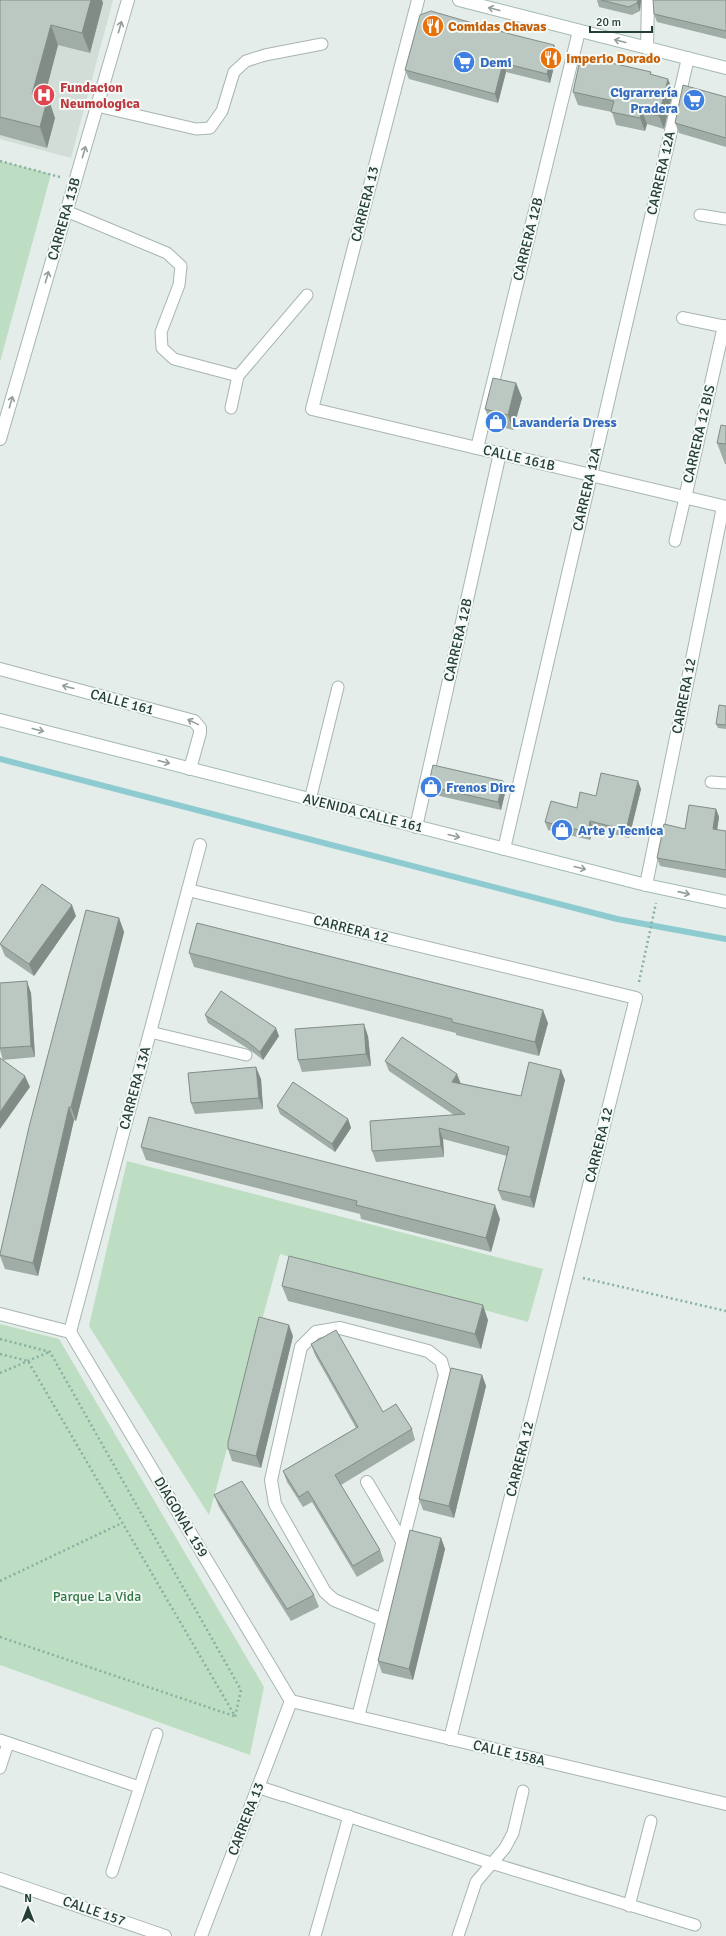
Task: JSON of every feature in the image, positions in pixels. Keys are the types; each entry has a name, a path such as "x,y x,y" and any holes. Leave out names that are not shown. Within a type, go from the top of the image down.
{"street":[{"name":"CARRERA 13B","path":"0,439 128,0"},
{"name":"CARRERA 13","path":"312,409 418,0"},
{"path":"459,0 726,68"},
{"path":"647,48 648,0"},
{"name":"CARRERA 12B","path":"478,448 579,30"},
{"name":"CARRERA 12A","path":"504,849 688,58"},
{"path":"683,318 725,326"},
{"name":"CARRERA 12 BIS","path":"685,498 725,326"},
{"name":"CALLE 161B","path":"312,409 724,507"},
{"name":"CARRERA 12B","path":"416,827 500,453"},
{"name":"CARRERA 12","path":"646,885 724,507"},
{"name":"CALLE 161","path":"0,669 194,721 200,728 200,732 190,769"},
{"name":"AVENIDA CALLE 161","path":"0,720 646,885 726,902"},
{"name":"CARRERA 13A","path":"70,1332 200,845"},
{"name":"CARRERA 12","path":"188,890 636,998 450,1739"},
{"path":"0,1314 70,1332"},
{"path":"358,1717 383,1620 402,1541 445,1375 441,1361 428,1351 340,1328 316,1332 301,1347 271,1480 275,1504 325,1592 334,1600 383,1620"},
{"name":"DIAGONAL 159","path":"70,1332 291,1701"},
{"path":"367,1482 402,1541"},
{"name":"CARRERA 13","path":"201,1936 291,1701"},
{"name":"CALLE 158A","path":"291,1701 726,1804"},
{"path":"258,1787 283,1795"},
{"name":"CALLE 157","path":"0,1879 165,1936"}],"lane":[{"path":"97,106 196,129 210,128 222,111 234,72 246,61 265,55 322,44"},
{"path":"66,211 167,253 181,266 179,285 161,332 162,348 174,358 238,376"},
{"path":"700,215 726,219"},
{"path":"231,408 238,376 307,295"},
{"name":"CARRERA 12 BIS","path":"675,541 685,498"},
{"path":"310,800 338,687"},
{"path":"711,782 726,783"},
{"path":"150,1032 246,1055"},
{"path":"112,1872 157,1734"},
{"path":"0,1768 4,1742 139,1787"},
{"path":"458,1936 476,1882 505,1848 513,1833 523,1791"},
{"path":"283,1795 491,1863 694,1925"},
{"path":"316,1936 349,1816"},
{"path":"629,1906 651,1821"}],"path":[{"path":"0,161 75,181"},
{"path":"636,998 660,888"},
{"path":"567,1274 726,1311"},
{"path":"0,1339 50,1352 241,1690 235,1716"},
{"path":"0,1373 50,1352"},
{"path":"0,1354 28,1361 235,1716"},
{"path":"0,1581 122,1523"},
{"path":"0,1637 235,1716"}],"shaded area":[{"name":"Fundacion Neumologica","path":"0,0 113,0 71,158 0,139"}],"green space":[{"path":"0,161 51,174 0,362"},
{"path":"127,1161 543,1269 528,1322 280,1254 209,1515 89,1326"},
{"name":"Parque La Vida","path":"0,1324 59,1339 264,1687 250,1755 0,1665"}],"building":[{"path":"0,0 91,0 82,33 51,25 32,94 48,97 40,127 0,117"},
{"path":"601,0 638,0 637,3 629,7"},
{"path":"653,0 726,0 726,31 654,14"},
{"path":"431,11 554,45 547,74 503,63 495,94 405,70 420,15"},
{"path":"581,56 651,72 650,74 668,79 659,116 642,111 640,118 611,112 614,101 573,92"},
{"path":"683,85 726,97 726,138 675,123"},
{"path":"493,378 516,383 508,415 485,409"},
{"path":"721,425 726,426 726,444 717,443"},
{"path":"719,705 726,706 726,725 716,724"},
{"path":"433,765 503,781 498,802 428,786"},
{"path":"601,773 638,781 626,830 590,821 588,832 545,822 551,801 577,808 580,792 596,796"},
{"path":"689,805 716,809 713,829 726,831 726,870 657,858 664,824 685,829"},
{"path":"42,884 72,905 29,964 0,944"},
{"path":"86,910 119,918 71,1107 69,1107 33,1263 0,1254 29,1127"},
{"path":"197,923 543,1010 535,1042 452,1022 452,1019 189,953"},
{"path":"27,981 31,1046 0,1048 0,983"},
{"path":"221,991 276,1028 260,1052 248,1042 205,1015"},
{"path":"364,1024 366,1054 298,1060 295,1029"},
{"path":"402,1037 457,1074 452,1082 521,1096 529,1062 561,1070 530,1197 498,1190 509,1147 439,1128 441,1146 372,1151 370,1121 465,1114 385,1061"},
{"path":"0,1058 25,1076 0,1112"},
{"path":"256,1067 259,1098 191,1103 188,1073"},
{"path":"293,1082 348,1119 332,1144 277,1106"},
{"path":"149,1117 495,1205 486,1238 356,1205 357,1201 141,1147"},
{"path":"289,1256 483,1305 475,1334 282,1286"},
{"path":"259,1317 289,1325 256,1456 228,1449 228,1442"},
{"path":"336,1330 383,1412 396,1404 412,1429 335,1475 380,1550 353,1566 308,1491 299,1497 283,1471 358,1427 311,1344"},
{"path":"451,1368 482,1375 449,1506 419,1499"},
{"path":"242,1481 314,1595 287,1609 214,1495"},
{"path":"410,1530 441,1538 409,1669 378,1661"}],"waterway":[{"path":"0,759 617,919 726,939"}],"place":[{"name":"Comidas Chavas","path":"433,26"},
{"name":"Imperio Dorado","path":"551,58"},
{"name":"Demi","path":"464,62"},
{"name":"Fundacion Neumologica","path":"44,95"},
{"name":"Cigrarrería Pradera","path":"694,100"},
{"name":"Lavandería Dress","path":"496,422"},
{"name":"Frenos Dirc","path":"431,787"},
{"name":"Arte y Tecnica","path":"562,830"}]}
